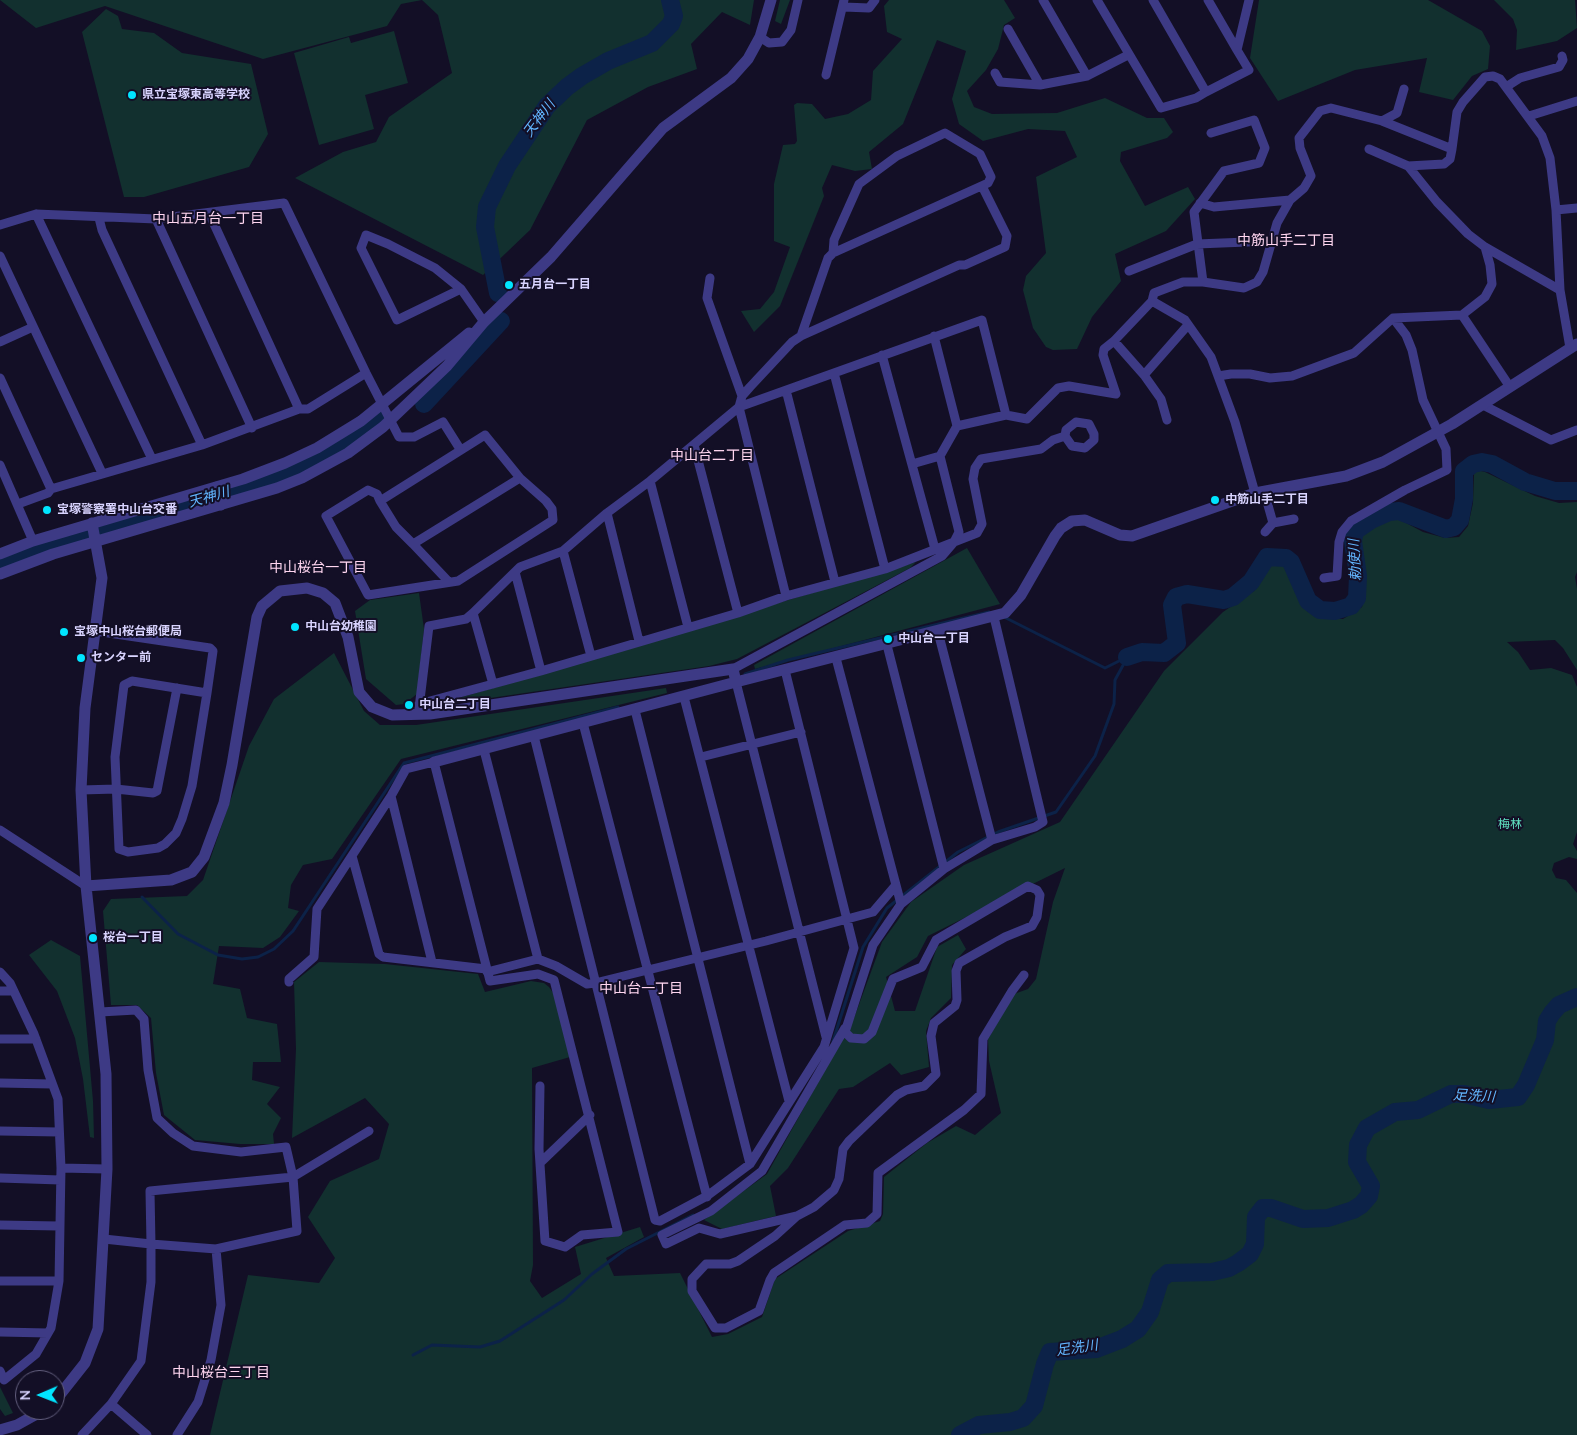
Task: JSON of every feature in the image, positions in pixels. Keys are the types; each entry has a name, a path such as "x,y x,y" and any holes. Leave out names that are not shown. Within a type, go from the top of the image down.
{"street":[{"path":"0,574 53,554 94,532 285,463 317,448 361,420 484,322 551,257 663,128 731,78 748,59 760,37 772,0"},
{"path":"760,37 769,43 782,42 790,30 798,0"},
{"path":"826,75 844,4 869,8 875,0"},
{"path":"1043,0 1087,76"},
{"path":"1097,0 1161,108 1196,98 1248,70 1208,0"},
{"path":"1153,0 1206,92"},
{"path":"1237,50 1249,0"},
{"path":"1008,29 1040,85"},
{"path":"995,73 1000,82 1040,85 1087,76 1128,55"},
{"path":"1506,87 1520,78 1559,67 1563,60 1562,56"},
{"path":"289,982 289,979 314,958 316,909 391,796 406,769 484,750 736,682 994,617 1005,613 1016,603 1060,528 1072,521 1085,520 1120,535 1132,536 1259,492 1346,476 1383,462 1437,432 1483,405 1574,346 1560,290 1556,210 1550,158 1542,136 1500,79 1493,76 1482,79 1456,112 1450,159 1444,164 1408,166"},
{"path":"1382,122 1397,113 1404,90"},
{"path":"1529,116 1577,101"},
{"path":"957,426 1006,415 1027,419 1058,388 1069,386 1116,394 1103,355 1104,350 1152,301 1154,294 1184,282 1203,282 1228,287 1251,287 1257,282 1263,272 1276,223 1290,200 1309,182 1311,176 1300,148 1299,138 1320,111 1331,108 1382,122 1452,149"},
{"path":"1203,282 1194,212 1224,171 1259,163 1265,148 1254,120 1211,133"},
{"path":"801,336 828,258 833,253 988,184 991,177 980,154 945,134 897,156 859,184 834,240 833,253"},
{"path":"1369,149 1408,166 1453,219 1486,247 1560,290"},
{"path":"786,596 739,407 742,396 792,342 801,336 959,265 965,265 1005,247 1007,236 982,186"},
{"path":"1200,203 1214,208 1290,200"},
{"path":"0,225 36,214 156,219 284,203 381,404 399,437 414,437 443,422 460,449"},
{"path":"1556,210 1577,208"},
{"path":"209,213 299,409"},
{"path":"36,214 152,459"},
{"path":"98,218 202,445"},
{"path":"156,219 252,428"},
{"path":"461,289 397,320 361,248 366,235 435,268 461,289 484,322"},
{"path":"1129,271 1197,244 1272,241"},
{"path":"1218,376 1250,374 1270,378 1292,376 1354,353 1393,318 1462,315 1485,297 1492,284 1486,247"},
{"path":"0,256 102,473"},
{"path":"710,278 707,298 742,396"},
{"path":"1152,301 1182,317 1211,357 1259,492 1274,523"},
{"path":"1462,315 1510,387"},
{"path":"1324,578 1337,576 1339,542 1342,532 1351,521 1405,490 1447,470 1446,449 1423,400 1415,361 1406,335 1393,318"},
{"path":"419,709 429,626 466,619 520,568 563,551 607,513 739,407 982,320 1006,415"},
{"path":"0,554 33,541 94,532 222,506 302,478 348,452 390,421 447,366 484,322"},
{"path":"1144,375 1188,324"},
{"path":"0,342 34,327"},
{"path":"0,830 86,886 172,880 192,872 204,857 224,803 257,617 262,606 280,591 307,588 330,597 342,618 356,682 366,701 372,707 392,715 419,709 733,669 942,556 954,542 959,532 940,456 957,426 934,336"},
{"path":"1114,341 1144,375 1161,399 1167,420"},
{"path":"882,355 935,549"},
{"path":"18,504 48,493 50,489 202,445 299,409 308,409 366,373"},
{"path":"834,373 885,569"},
{"path":"0,378 50,489"},
{"path":"786,390 835,582"},
{"path":"1483,405 1551,440 1577,430"},
{"path":"380,501 485,435 520,478 533,487 552,509 553,520 458,581 368,595 326,516 368,490 377,494 380,501 396,527 449,582"},
{"path":"419,709 493,684 738,613 786,596 885,569 977,533 982,524 973,479 975,468 982,459 1041,449 1053,440 1065,436"},
{"path":"694,445 738,613"},
{"path":"912,464 940,456"},
{"path":"0,465 33,541"},
{"path":"413,544 520,478"},
{"path":"650,480 688,627"},
{"path":"217,486 222,506"},
{"path":"607,513 640,641"},
{"path":"1265,532 1274,523 1294,520"},
{"path":"65,1389 86,1364 98,1329 107,1169 106,1074 86,886 81,790 85,708 102,578 94,532"},
{"path":"563,551 591,656"},
{"path":"515,572 541,671"},
{"path":"473,613 493,684"},
{"path":"662,1235 711,1211 762,1171 845,1028 874,944 901,904 944,869 992,840 1035,827 1043,822 994,617"},
{"path":"95,631 210,648 213,651 192,786 182,819 171,839 158,848 128,852 120,849 115,757 124,685 132,681 206,693"},
{"path":"938,632 992,840"},
{"path":"887,645 944,869"},
{"path":"836,658 901,904"},
{"path":"733,669 826,1037"},
{"path":"655,1220 660,1221 707,1197 750,1164 824,1047 854,948 849,918 785,670"},
{"path":"81,790 116,789 153,794 157,790 177,688"},
{"path":"684,697 789,1101"},
{"path":"635,710 750,1164"},
{"path":"583,723 646,970 707,1197"},
{"path":"701,758 801,732"},
{"path":"534,736 655,1220 666,1244 699,1228 720,1234 796,1216 814,1207 834,1190 839,1179 843,1149 849,1141 897,1095 906,1090 924,1086 936,1074 932,1036 934,1023 955,1006 957,1000 956,970 959,963 1005,936 1032,926 1039,907 1040,895 1037,890 1028,886 936,940 922,968 893,979 872,1032 864,1038 852,1038 845,1032 845,1028"},
{"path":"484,750 538,959"},
{"path":"434,762 490,981 538,974 554,980 590,1115 618,1232 582,1235 565,1247 545,1241 540,1163 540,1086"},
{"path":"391,796 432,962"},
{"path":"352,856 379,954 383,957 432,962 486,971 538,959 556,966 587,984 748,946 873,912 896,884"},
{"path":"0,972 14,991 36,1039 58,1099 60,1168 59,1281 48,1333 36,1354 4,1380 0,1371"},
{"path":"796,1216 775,1236 738,1261 730,1264 706,1264 692,1279 692,1291 715,1328 726,1328 760,1311 774,1273 845,1226 867,1223 876,1214 878,1174 964,1110 981,1094 983,1039 1012,990 1024,975"},
{"path":"0,991 14,991"},
{"path":"100,1012 136,1010 144,1019 152,1101 157,1118 173,1133 193,1146 241,1152 286,1147 293,1177 297,1231 216,1249 104,1239"},
{"path":"0,1039 36,1039"},
{"path":"0,1083 52,1084"},
{"path":"540,1163 590,1115"},
{"path":"82,1435 111,1404 141,1361 151,1282 150,1192 293,1177 369,1130"},
{"path":"0,1131 59,1132"},
{"path":"60,1168 107,1169"},
{"path":"0,1178 60,1180"},
{"path":"0,1225 59,1226"},
{"path":"177,1435 198,1402 211,1360 221,1305 216,1249"},
{"path":"0,1281 59,1281"},
{"path":"0,1332 48,1333"},
{"path":"111,1404 147,1435"},
{"path":"0,1430 26,1420"}],"green space":[{"path":"0,0 422,0 401,4 387,26 263,59 105,6 36,28"},
{"path":"422,0 754,0 750,25 722,12 691,44 697,69 648,87 587,120 530,230 483,275 295,178 343,152 376,142 389,117 452,73 438,15"},
{"path":"780,0 790,0 781,24 775,21"},
{"path":"889,0 1004,0 1015,18 1004,25 998,49 986,70 967,91 974,107 992,114 1057,113 1105,98 1147,118 1164,118 1173,132 1167,138 1121,152 1120,161 1145,206 1188,187 1195,199 1166,231 1115,254 1121,281 1092,317 1077,349 1053,350 1046,347 1033,328 1023,290 1026,276 1046,253 1036,177 1077,157 1065,131 1028,129 983,141 959,124 952,99 966,51 937,40 903,124 869,152 872,169 855,171 832,165 822,188 824,196 780,306 754,332 741,311 760,309 774,292 790,247 774,241 774,184 783,145 795,144 797,141 794,105 797,103 812,104 825,119 848,114 871,100 873,71 902,39 887,32 884,6"},
{"path":"1259,0 1428,0 1482,31 1490,46 1488,69 1472,76 1453,100 1419,92 1427,58 1355,70 1278,101 1250,58"},
{"path":"1494,0 1575,0 1577,28 1557,41 1516,50 1517,30 1513,19"},
{"path":"106,9 118,16 122,29 154,33 182,53 251,64 268,134 249,167 144,197 124,197 82,32"},
{"path":"394,31 408,83 365,95 374,129 319,145 294,53 349,37 351,43"},
{"name":"梅林","path":"1477,470 1535,496 1559,503 1577,502 1577,572 1575,577 1577,589 1577,670 1563,648 1555,640 1507,642 1518,652 1530,670 1551,668 1572,675 1577,687 1577,832 1573,844 1577,851 1577,859 1569,857 1554,863 1552,870 1556,878 1566,880 1577,893 1577,1435 210,1435 248,1275 319,1283 335,1258 308,1217 330,1181 379,1159 389,1124 365,1098 292,1138 296,1049 294,982 319,962 385,964 478,974 485,992 531,981 544,983 549,987 554,994 570,1057 532,1068 533,1265 530,1281 542,1298 581,1274 575,1247 640,1227 644,1237 606,1258 614,1276 680,1273 712,1337 728,1334 762,1317 775,1279 848,1231 880,1221 883,1214 884,1177 927,1143 956,1126 975,1135 1001,1113 989,1061 988,1039 1014,994 1028,989 1036,979 1053,902 1065,868 928,936 917,957 886,977 895,1011 915,1011 937,947 958,935 966,949 952,965 951,998 931,1018 926,1031 929,1067 901,1075 890,1063 853,1087 839,1089 788,1168 770,1186 776,1216 722,1229 704,1220 767,1174 854,1018 882,942 911,902 964,865 1060,822 1164,671 1223,612 1254,591 1266,568 1273,562 1285,564 1307,611 1319,618 1343,619 1362,607 1366,587 1359,544 1363,533 1384,520 1395,517 1423,532 1445,538 1459,537 1468,526 1473,503 1474,474"},
{"path":"967,548 1000,604 755,669 754,665"},
{"path":"916,562 910,568 737,659 709,666 429,707"},
{"path":"419,593 424,629 417,694 404,704 396,705 366,679 355,611 370,600"},
{"path":"334,653 364,711 380,725 416,725 666,688 667,693 401,759 332,859 303,865 291,885 288,908 299,911 280,937 263,948 219,946 213,984 240,989 247,1018 277,1024 281,1062 253,1062 252,1080 280,1087 267,1104 281,1118 273,1134 274,1144 240,1144 195,1140 164,1115 156,1073 151,1018 137,1005 111,1005 103,911 111,899 187,896 203,880 249,746 274,699"},
{"path":"51,940 80,956 93,1101 94,1138 90,1137 83,1079 75,1038 57,991 29,955"},
{"path":"0,1387 13,1413 5,1416 0,1409"}],"waterway":[{"name":"天神川","path":"498,293 485,227 487,207 507,166 547,106 567,87 608,61 652,43 671,24 674,16 670,0"},
{"name":"天神川","path":"424,404 501,321"},
{"name":"天神川","path":"0,563 28,551 269,480 324,456 379,419"},
{"name":"勅使川","path":"1127,657 1142,652 1164,653 1177,643 1172,605 1176,597 1187,594 1224,600 1233,597 1251,582 1267,557 1286,558 1291,562 1308,601 1320,610 1335,611 1351,606 1357,598 1358,576 1353,541 1355,531 1371,520 1389,512 1399,511 1446,529 1454,527 1460,520 1464,499 1464,471 1473,464 1482,462 1492,464 1525,482 1555,491 1577,491"},
{"path":"745,674 788,660 989,612"},
{"path":"1004,617 1105,668 1127,657"},
{"path":"833,1041 863,947 887,908 958,852 998,832 1056,812 1095,756 1114,704 1115,680 1127,658"},
{"path":"142,897 178,934 218,955 242,959 258,957 274,949 293,931 404,763 618,707"},
{"name":"足洗川","path":"960,1435 979,1425 1010,1422 1023,1418 1034,1406 1050,1352 1096,1349 1122,1339 1138,1329 1150,1312 1160,1280 1168,1273 1212,1272 1229,1268 1238,1263 1250,1254 1255,1244 1256,1217 1263,1208 1271,1208 1303,1219 1328,1218 1353,1210 1361,1205 1369,1196 1371,1186 1357,1162 1358,1145 1367,1128 1395,1112 1418,1110 1451,1094 1464,1094 1489,1100 1518,1097 1526,1085 1545,1040 1547,1021 1559,1005 1577,997"},
{"path":"413,1355 432,1345 480,1347 500,1341 564,1300 592,1274 626,1249 693,1215"}],"place":[{"name":"県立宝塚東高等学校","path":"132,95"},
{"name":"五月台一丁目","path":"509,285"},
{"name":"中筋山手二丁目","path":"1215,500"},
{"name":"宝塚警察署中山台交番","path":"47,510"},
{"name":"中山台幼稚園","path":"295,627"},
{"name":"宝塚中山桜台郵便局","path":"64,632"},
{"name":"中山台一丁目","path":"888,639"},
{"name":"センター前","path":"81,658"},
{"name":"中山台二丁目","path":"409,705"},
{"name":"桜台一丁目","path":"93,938"}],"district":[{"name":"中山五月台一丁目","path":"208,220"},
{"name":"中筋山手二丁目","path":"1286,242"},
{"name":"中山台二丁目","path":"712,457"},
{"name":"中山桜台一丁目","path":"318,569"},
{"name":"中山台一丁目","path":"641,990"},
{"name":"中山桜台三丁目","path":"221,1374"}]}
